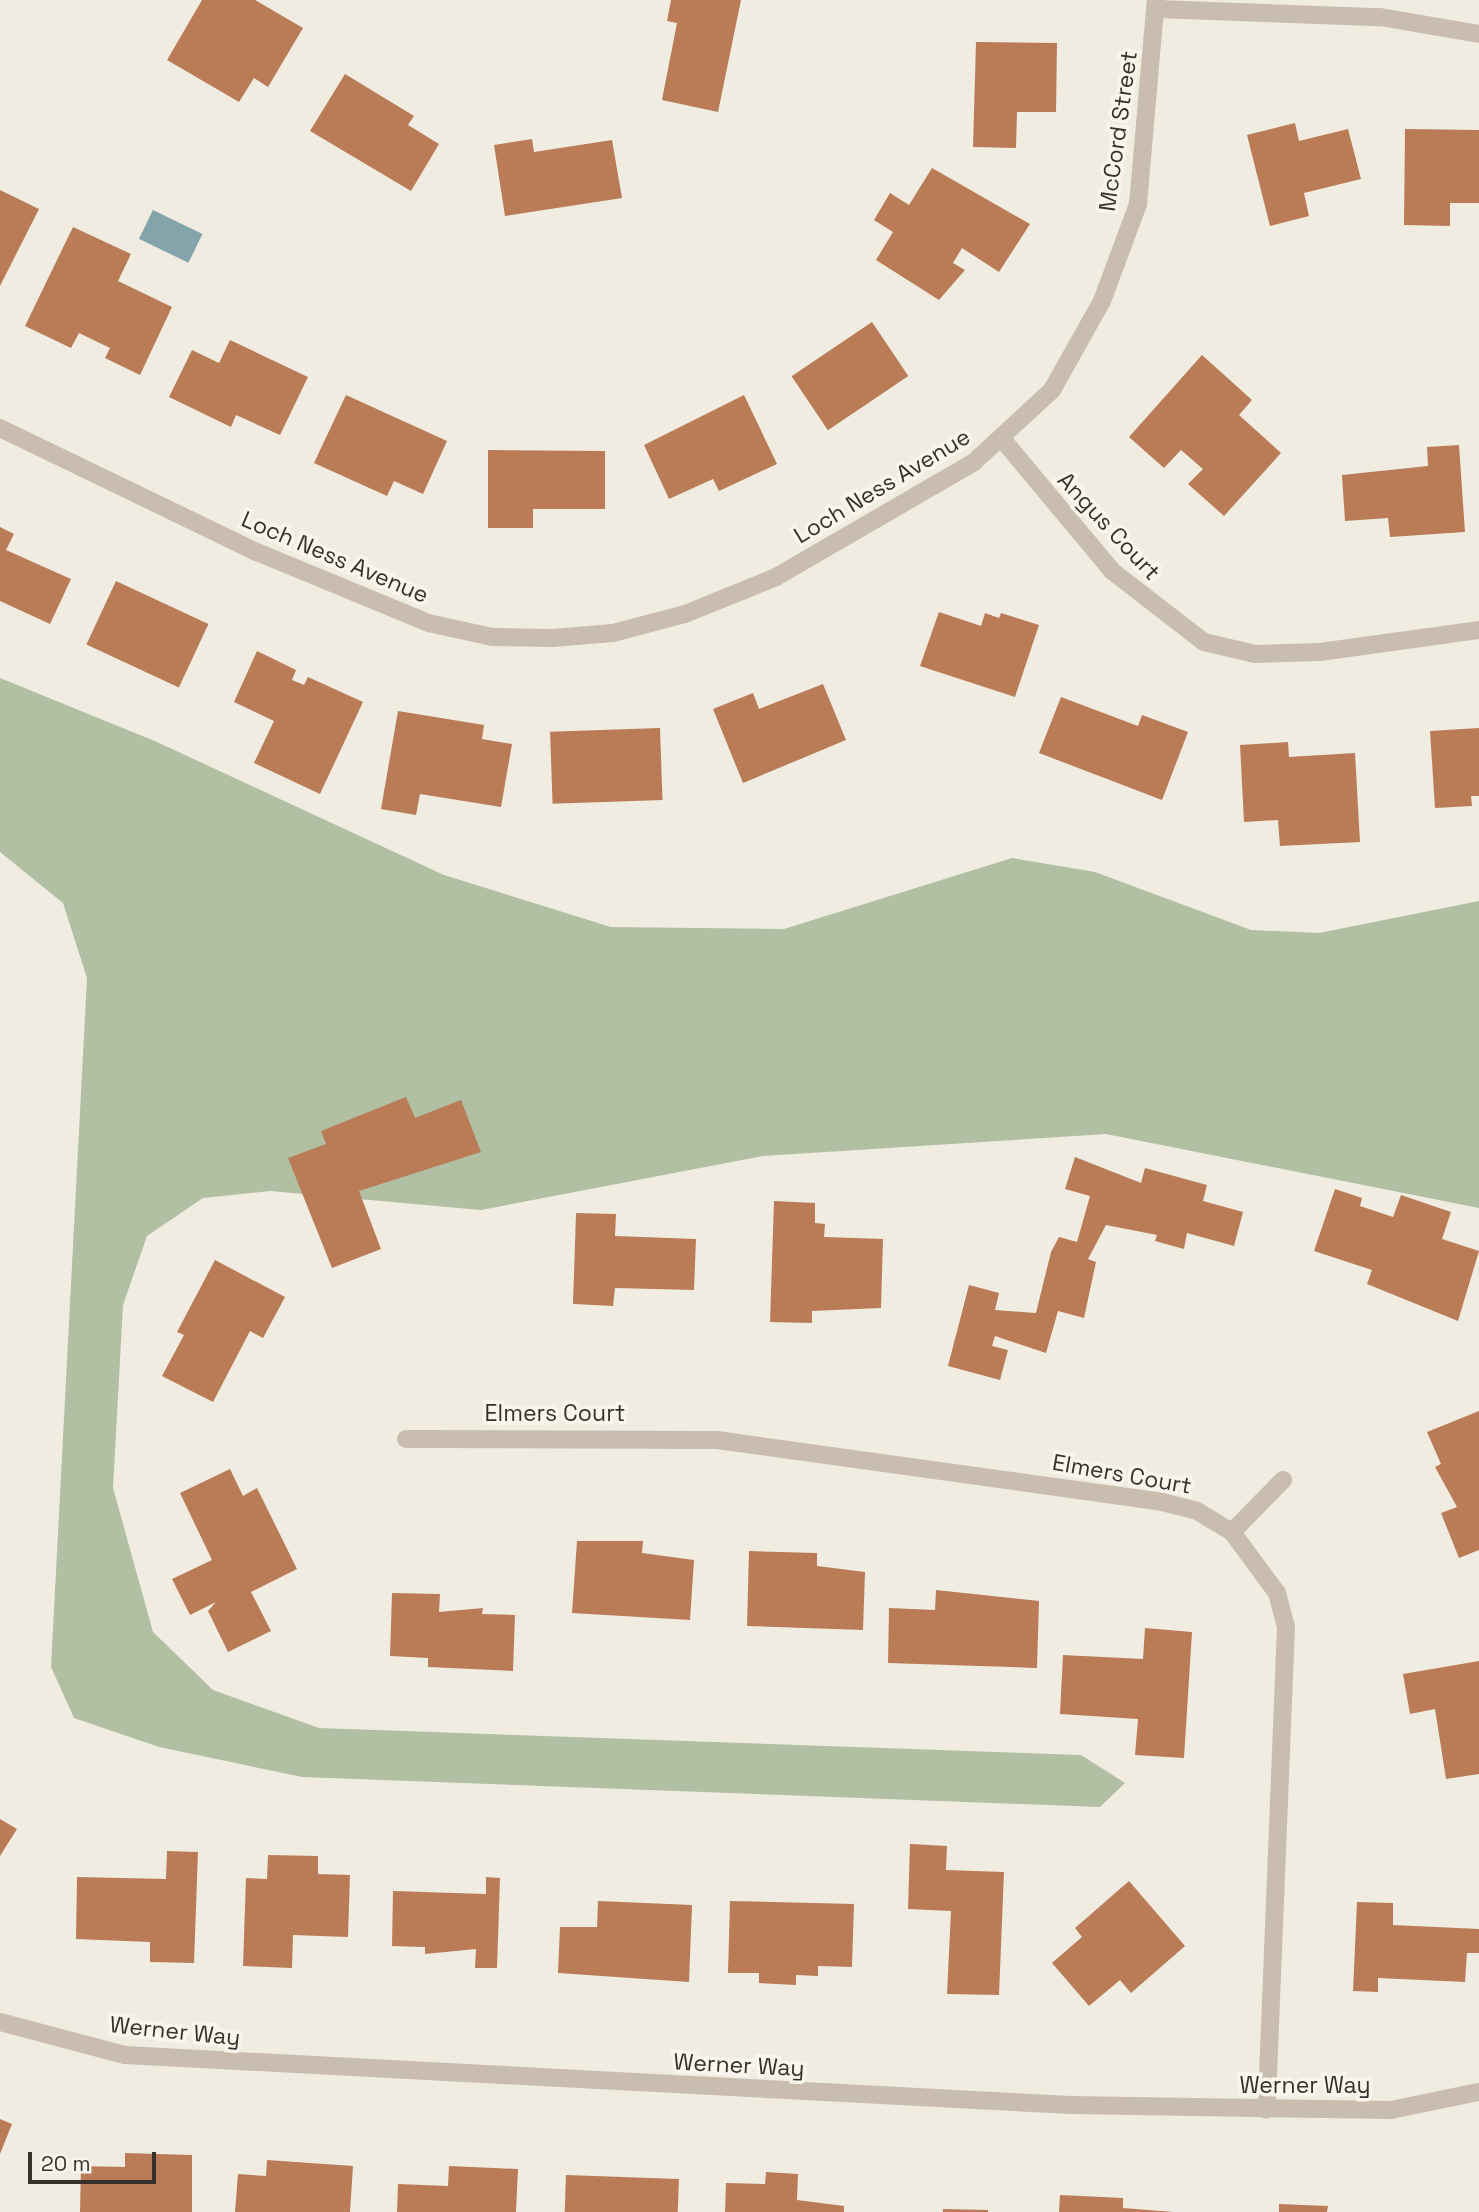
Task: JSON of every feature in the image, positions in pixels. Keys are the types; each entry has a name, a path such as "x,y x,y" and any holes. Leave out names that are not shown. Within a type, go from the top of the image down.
{"street":[{"path":"1156,5 1380,17 1479,34"},
{"name":"McCord Street","path":"1003,440 1052,390 1102,301 1138,204 1156,5"},
{"name":"Loch Ness Avenue","path":"0,428 374,603 492,637 553,638 613,633 685,614 776,577 1003,440"},
{"name":"Angus Court","path":"1003,440 1112,571 1204,642 1255,654 1320,652 1479,630"},
{"name":"Elmers Court","path":"406,1439 717,1440 1162,1502 1197,1511 1232,1532 1277,1593 1286,1628 1266,2109"},
{"path":"1232,1532 1283,1480"},
{"name":"Werner Way","path":"0,2022 125,2055 217,2062 1266,2109 1391,2109 1479,2092"}],"green space":[{"path":"0,678 157,742 444,875 611,927 784,929 1012,858 1095,872 1251,930 1319,933 1479,901 1479,1208 1106,1134 763,1156 481,1210 270,1191 203,1198 147,1236 123,1305 113,1488 153,1632 213,1690 319,1728 1081,1755 1125,1783 1100,1807 302,1777 159,1747 74,1718 51,1667 87,978 63,903 0,852"}],"water":[{"path":"153,210 202,234 188,263 139,239"}],"building":[{"path":"202,0 255,0 303,28 268,87 254,78 239,102 167,60"},
{"path":"671,0 741,0 718,112 662,100 677,23 667,21"},
{"path":"976,42 1057,43 1056,112 1017,112 1016,148 973,147"},
{"path":"345,74 414,116 408,125 439,144 411,191 310,131"},
{"path":"1295,123 1299,141 1348,129 1361,179 1304,193 1309,216 1270,226 1247,135"},
{"path":"1405,129 1479,130 1479,203 1450,203 1450,226 1404,225"},
{"path":"532,139 534,152 612,140 622,198 505,216 494,145"},
{"path":"932,168 1030,224 999,272 962,248 953,263 965,270 939,300 876,260 893,232 874,220 890,193 909,205"},
{"path":"0,190 39,209 0,286"},
{"path":"73,227 131,254 118,281 172,307 140,375 105,358 110,348 79,333 71,348 25,326"},
{"path":"872,322 908,376 828,430 792,376"},
{"path":"230,340 308,377 280,435 236,415 231,427 169,397 192,350 219,363"},
{"path":"1202,355 1252,400 1239,415 1281,453 1224,516 1188,484 1203,469 1181,450 1164,468 1129,437"},
{"path":"346,395 447,441 423,494 394,481 387,496 314,463"},
{"path":"744,395 777,464 719,491 713,479 669,499 644,445"},
{"path":"1459,445 1465,532 1390,537 1388,518 1345,521 1342,475 1428,466 1427,447"},
{"path":"488,450 605,451 605,509 533,509 533,528 488,528"},
{"path":"0,527 14,534 6,550 71,579 50,624 0,601"},
{"path":"116,581 208,624 179,688 86,644"},
{"path":"939,612 981,626 985,613 999,618 1001,613 1039,625 1015,697 920,666"},
{"path":"257,651 296,670 292,680 304,685 308,677 363,702 320,794 254,763 274,721 234,702"},
{"path":"823,684 846,740 743,783 713,709 753,693 759,709"},
{"path":"1061,697 1138,726 1142,715 1188,732 1162,800 1039,753"},
{"path":"398,711 484,725 482,739 512,744 501,807 420,794 416,815 381,809"},
{"path":"660,728 663,800 553,804 550,732"},
{"path":"1479,728 1479,796 1471,796 1472,806 1435,808 1430,731"},
{"path":"1288,742 1289,757 1355,753 1360,842 1280,846 1278,820 1244,822 1240,745"},
{"path":"406,1097 415,1118 461,1100 481,1152 359,1191 381,1249 332,1268 288,1158 326,1144 321,1131"},
{"path":"1075,1157 1141,1183 1145,1168 1207,1185 1203,1201 1243,1212 1234,1246 1187,1233 1184,1249 1155,1241 1157,1235 1106,1225 1088,1259 1096,1262 1084,1318 1058,1311 1046,1353 995,1336 992,1346 1008,1350 1000,1380 948,1366 969,1285 999,1293 995,1310 1036,1313 1051,1252 1059,1237 1077,1242 1090,1196 1065,1189"},
{"path":"1335,1189 1362,1198 1360,1206 1393,1217 1401,1195 1451,1212 1442,1239 1479,1251 1458,1321 1367,1284 1372,1270 1314,1251"},
{"path":"774,1201 815,1203 815,1223 825,1224 824,1237 883,1239 881,1308 812,1311 812,1323 770,1322"},
{"path":"576,1213 616,1214 615,1236 696,1239 694,1290 615,1288 613,1306 573,1304"},
{"path":"215,1260 285,1297 263,1338 250,1331 213,1402 162,1376 184,1335 177,1332"},
{"path":"1479,1411 1479,1550 1459,1558 1441,1513 1457,1507 1435,1467 1441,1464 1427,1432"},
{"path":"230,1469 243,1496 257,1488 297,1569 251,1592 271,1631 228,1652 208,1611 216,1602 190,1615 172,1579 212,1560 180,1493"},
{"path":"577,1541 643,1541 642,1553 694,1560 690,1620 572,1613"},
{"path":"749,1551 817,1553 817,1566 865,1572 863,1630 747,1626"},
{"path":"936,1590 1039,1601 1037,1668 888,1663 889,1608 935,1610"},
{"path":"392,1593 440,1594 439,1612 483,1608 482,1614 515,1615 513,1671 428,1667 428,1658 390,1656"},
{"path":"1145,1628 1192,1632 1184,1758 1135,1755 1138,1719 1060,1714 1063,1655 1143,1659"},
{"path":"1479,1661 1479,1774 1446,1779 1435,1709 1410,1714 1403,1674"},
{"path":"0,1819 17,1829 0,1856"},
{"path":"910,1844 947,1846 946,1870 1004,1872 999,1995 947,1994 951,1911 908,1909"},
{"path":"167,1851 198,1852 194,1963 150,1962 150,1942 76,1939 77,1877 166,1879"},
{"path":"268,1855 318,1856 318,1874 350,1875 348,1937 293,1935 292,1968 243,1966 246,1878 267,1879"},
{"path":"486,1877 500,1878 497,1968 475,1968 476,1949 425,1954 425,1947 392,1946 393,1891 486,1894"},
{"path":"1129,1881 1185,1946 1131,1993 1120,1980 1089,2006 1052,1963 1082,1937 1075,1928"},
{"path":"598,1901 692,1905 689,1982 558,1973 560,1927 597,1927"},
{"path":"730,1901 854,1904 852,1967 818,1966 818,1976 796,1975 796,1985 759,1983 759,1973 728,1973"},
{"path":"1357,1902 1393,1903 1393,1925 1479,1929 1479,1953 1467,1953 1465,1982 1378,1978 1378,1992 1353,1991"},
{"path":"0,2119 12,2124 0,2154"},
{"path":"125,2153 192,2155 192,2212 80,2212 81,2166 125,2167"},
{"path":"267,2160 353,2166 350,2212 235,2212 238,2174 266,2176"},
{"path":"449,2166 518,2169 516,2212 397,2212 398,2184 448,2186"},
{"path":"766,2172 798,2174 797,2200 844,2206 844,2212 725,2212 726,2183 765,2184"},
{"path":"566,2175 679,2179 678,2212 565,2212"},
{"path":"1060,2195 1123,2198 1123,2208 1174,2212 1059,2212"},
{"path":"1279,2204 1328,2206 1327,2212 1279,2212"},
{"path":"943,2209 988,2210 988,2212 943,2212"}]}
